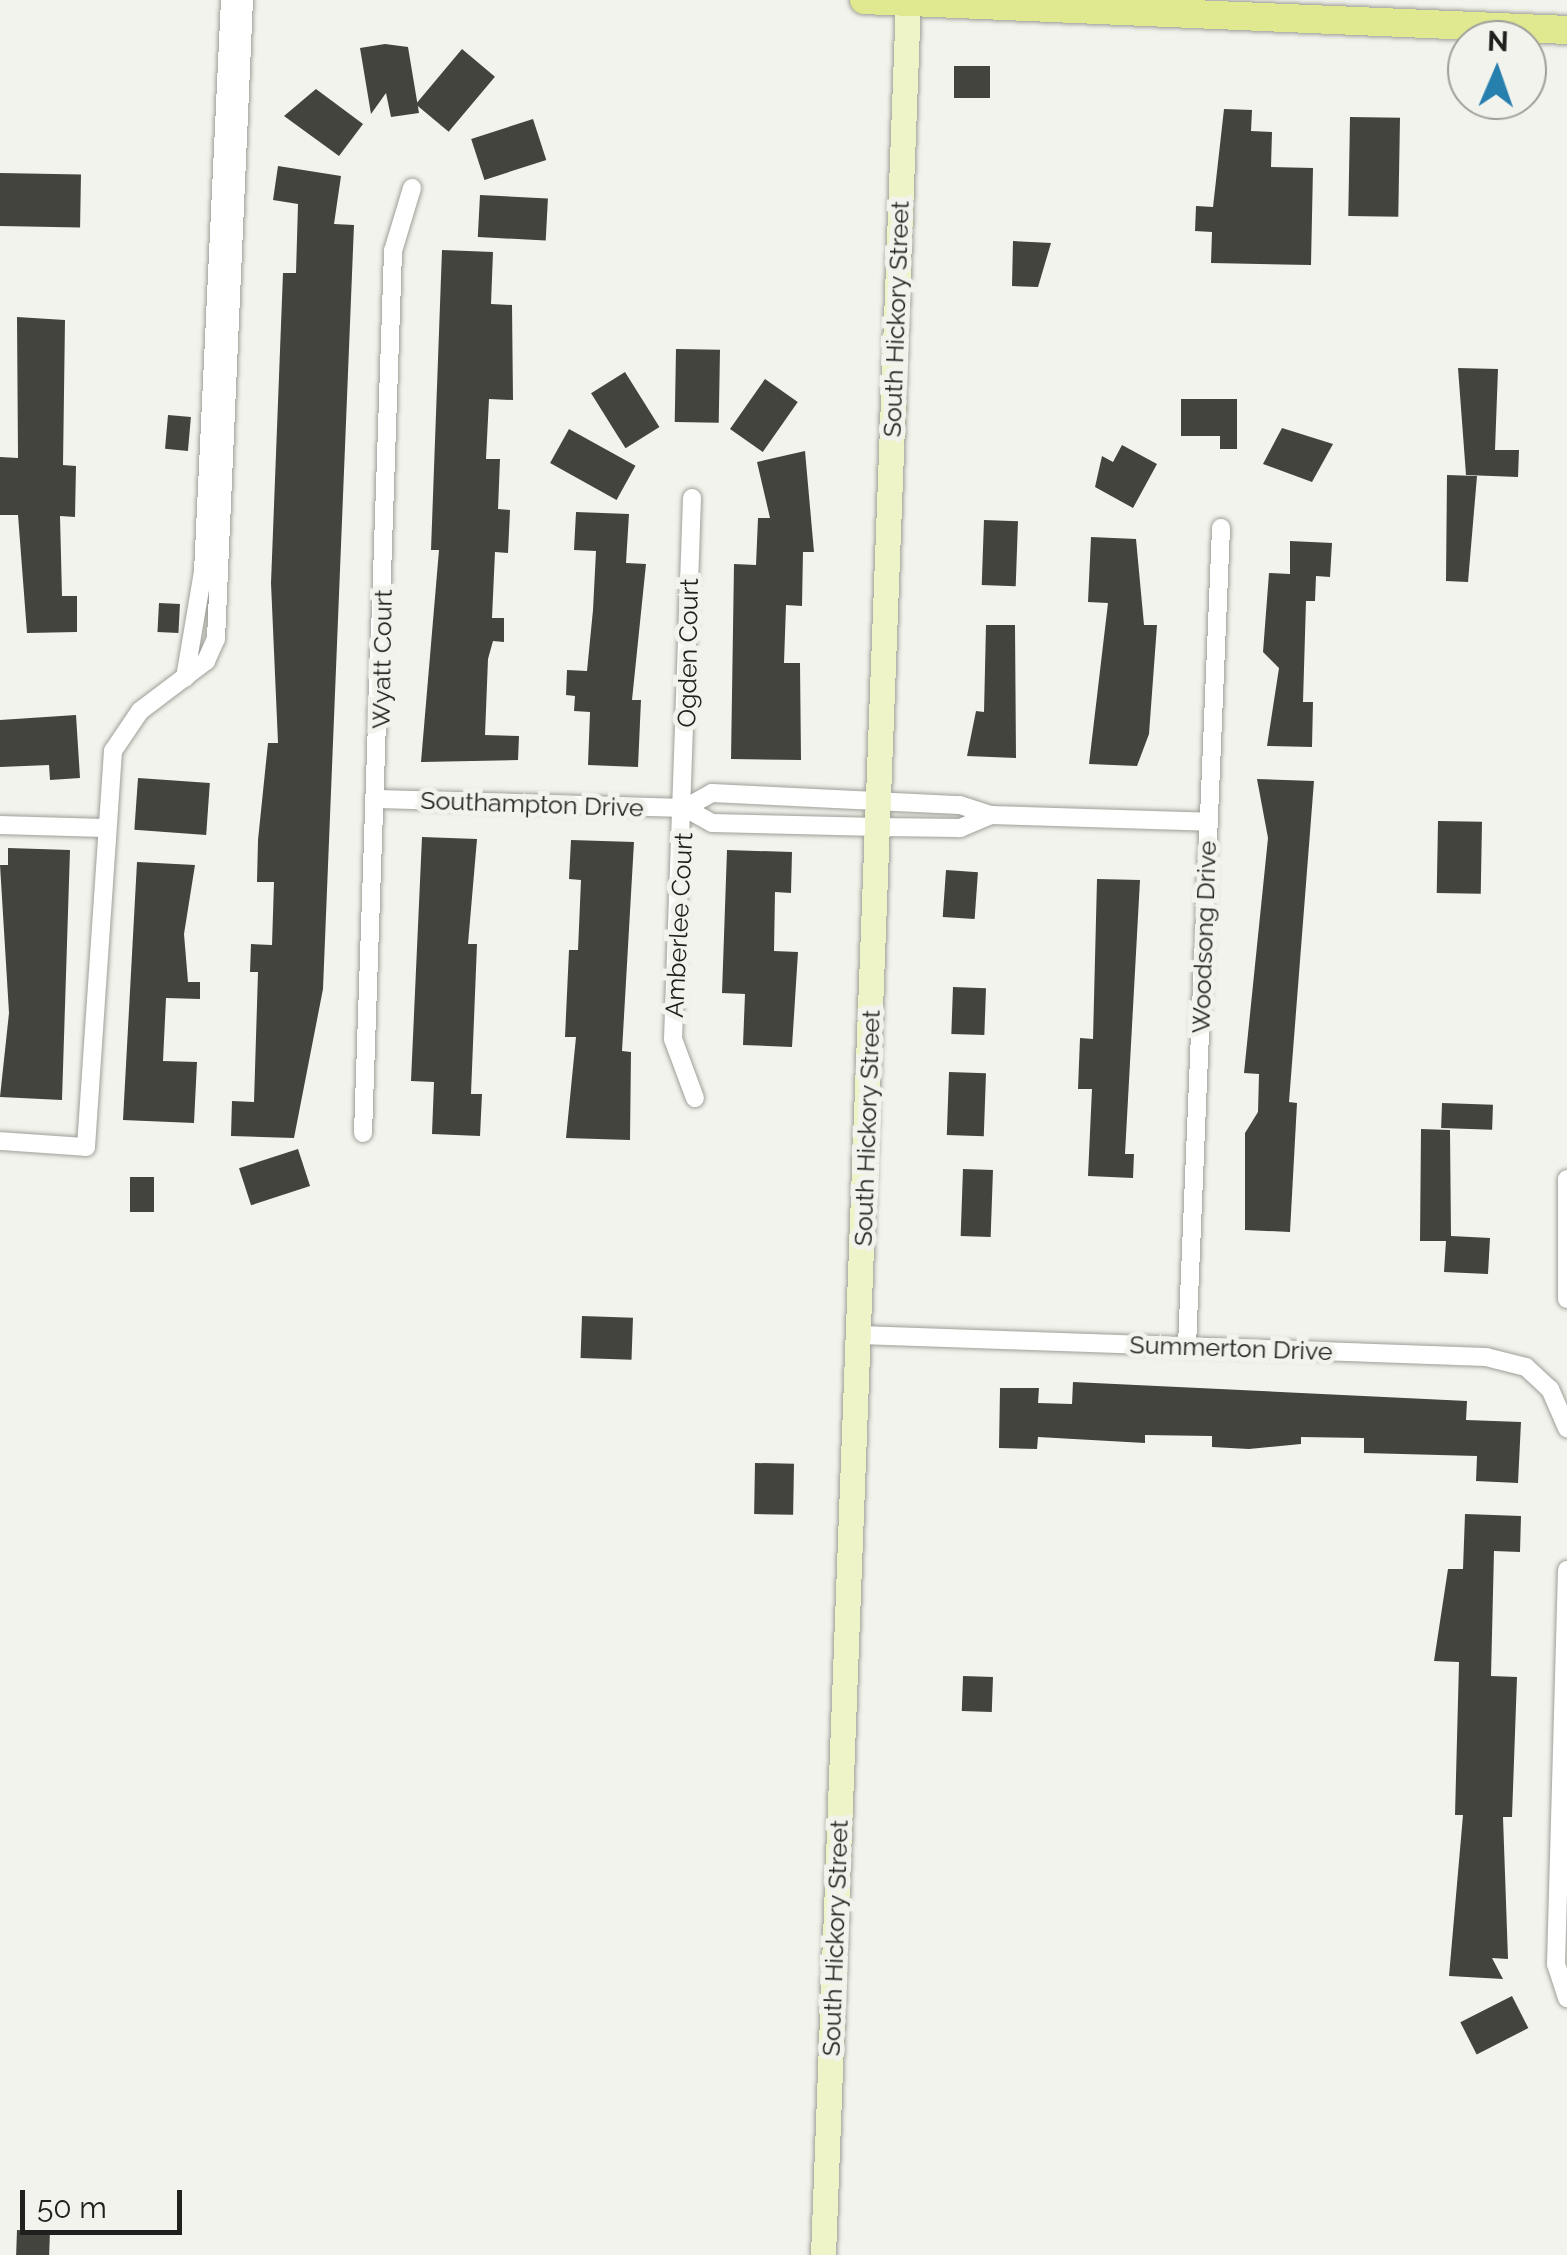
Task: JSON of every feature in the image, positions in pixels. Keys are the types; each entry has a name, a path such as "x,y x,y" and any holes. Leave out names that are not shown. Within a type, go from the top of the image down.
{"main road":[{"path":"864,0 1567,30"}],"street":[{"path":"185,678 204,554 230,0"},
{"path":"0,1141 86,1147 104,828 123,729 206,661 220,614 244,0"},
{"name":"South Hickory Street","path":"822,2255 908,1"},
{"name":"Wyatt Court","path":"363,1133 379,799 393,250 412,188"},
{"name":"Ogden Court","path":"685,808 692,498"},
{"name":"Woodsong Drive","path":"1187,1346 1221,528"},
{"name":"Southampton Drive","path":"685,808 712,793 878,799 991,816"},
{"name":"Southampton Drive","path":"379,799 685,808 712,822 960,828 991,816"},
{"name":"Amberlee Court","path":"685,808 673,1039 695,1098"},
{"path":"991,816 1209,822"},
{"path":"0,824 104,828"},
{"path":"1565,1299 1567,1179"},
{"name":"Summerton Drive","path":"860,1335 1486,1358 1526,1367 1550,1389 1567,1428"},
{"path":"1567,1570 1556,1964 1567,1998"}],"building":[{"path":"385,44 408,47 419,113 391,117 386,93 371,114 360,48"},
{"path":"462,49 495,77 449,132 416,104"},
{"path":"954,66 990,66 990,98 954,98"},
{"path":"316,89 363,124 339,156 284,116"},
{"path":"1224,109 1252,110 1251,131 1272,132 1271,167 1313,168 1311,265 1211,263 1212,232 1195,231 1196,206 1213,207"},
{"path":"1350,117 1400,118 1398,217 1348,216"},
{"path":"533,119 546,160 484,180 471,139"},
{"path":"278,166 341,176 334,224 354,225 323,989 294,1138 231,1136 232,1101 254,1102 258,972 250,972 251,944 272,945 274,882 257,882 258,840 268,743 278,743 271,583 283,273 296,273 298,204 273,200"},
{"path":"0,173 81,174 80,227 0,226"},
{"path":"480,195 548,199 546,241 478,237"},
{"path":"1013,241 1051,243 1038,287 1012,286"},
{"path":"442,250 493,252 491,304 512,305 513,400 489,399 486,459 500,459 498,509 510,510 508,553 495,552 492,618 504,618 504,642 493,641 488,659 485,735 519,736 518,760 421,762 439,550 431,550"},
{"path":"17,317 65,320 63,465 76,466 75,517 60,516 62,596 77,596 77,632 27,633 18,515 0,515 0,457 18,458"},
{"path":"676,349 720,350 719,423 675,422"},
{"path":"1458,368 1498,369 1495,450 1519,450 1518,477 1466,475"},
{"path":"625,372 659,427 626,448 591,393"},
{"path":"765,379 798,402 763,452 730,429"},
{"path":"1181,399 1237,399 1237,449 1220,449 1220,436 1181,436"},
{"path":"168,415 191,417 188,451 165,449"},
{"path":"1282,428 1333,444 1312,482 1263,464"},
{"path":"569,429 635,466 617,500 550,463"},
{"path":"1122,445 1157,464 1133,508 1095,487 1102,456 1113,462"},
{"path":"805,451 814,552 803,552 802,606 786,605 784,663 800,663 801,760 731,759 734,564 756,565 758,518 770,518 757,462"},
{"path":"1447,475 1477,476 1468,582 1446,581"},
{"path":"576,512 629,514 626,563 646,564 632,700 641,700 638,767 588,765 590,712 574,711 575,696 566,695 567,670 587,671 593,610 596,551 574,550"},
{"path":"984,520 1018,521 1016,586 982,585"},
{"path":"1091,537 1136,539 1144,625 1157,625 1149,734 1137,766 1089,764 1108,603 1088,602"},
{"path":"1290,541 1332,543 1330,577 1316,576 1315,601 1306,601 1303,702 1313,702 1312,747 1267,746 1279,668 1263,652 1269,573 1290,574"},
{"path":"159,603 180,604 178,633 157,632"},
{"path":"986,625 1015,625 1016,758 967,756 976,711 984,712"},
{"path":"76,715 80,778 50,780 49,765 0,767 0,720"},
{"path":"138,778 210,783 206,835 134,830"},
{"path":"1257,779 1314,781 1289,1102 1297,1103 1290,1232 1245,1230 1245,1133 1258,1112 1259,1074 1244,1073 1268,838"},
{"path":"1438,821 1482,822 1481,894 1437,893"},
{"path":"422,837 477,839 468,944 477,944 471,1094 482,1094 480,1136 432,1134 434,1082 411,1081"},
{"path":"571,840 634,842 622,1051 631,1052 630,1140 566,1138 576,1037 565,1037 569,950 578,950 581,880 569,879"},
{"path":"8,848 70,850 62,1100 0,1097 9,1013 0,865 8,865"},
{"path":"727,850 792,852 791,893 775,892 774,951 798,952 792,1047 743,1045 745,994 722,993"},
{"path":"137,862 195,865 184,934 188,982 200,982 200,999 166,998 163,1061 197,1062 194,1123 123,1120"},
{"path":"946,870 978,872 975,919 943,917"},
{"path":"1097,879 1140,880 1125,1154 1134,1154 1133,1178 1088,1176 1092,1089 1078,1089 1080,1038 1093,1039"},
{"path":"953,987 986,988 984,1035 951,1034"},
{"path":"949,1072 986,1073 984,1136 947,1135"},
{"path":"1442,1103 1493,1105 1492,1130 1441,1128"},
{"path":"1421,1129 1450,1130 1451,1236 1490,1238 1488,1274 1444,1272 1446,1241 1420,1241"},
{"path":"298,1149 310,1186 251,1205 239,1168"},
{"path":"963,1169 993,1170 991,1237 961,1236"},
{"path":"130,1177 154,1177 154,1212 130,1212"},
{"path":"582,1316 633,1318 632,1360 581,1358"},
{"path":"1073,1382 1467,1401 1466,1420 1521,1422 1518,1483 1476,1481 1477,1456 1364,1453 1364,1438 1301,1437 1301,1444 1249,1449 1212,1447 1212,1436 1145,1435 1145,1443 1038,1437 1037,1449 999,1448 1000,1388 1039,1388 1038,1403 1072,1404"},
{"path":"755,1463 794,1464 793,1515 754,1514"},
{"path":"1465,1514 1521,1516 1520,1552 1494,1551 1491,1676 1517,1677 1512,1817 1503,1817 1508,1959 1492,1958 1503,1979 1449,1976 1463,1815 1455,1815 1459,1662 1434,1661 1448,1569 1463,1569"},
{"path":"963,1676 993,1677 992,1712 962,1711"},
{"path":"1512,1996 1528,2028 1477,2054 1460,2022"},
{"path":"17,2230 50,2231 49,2255 16,2255"}]}
